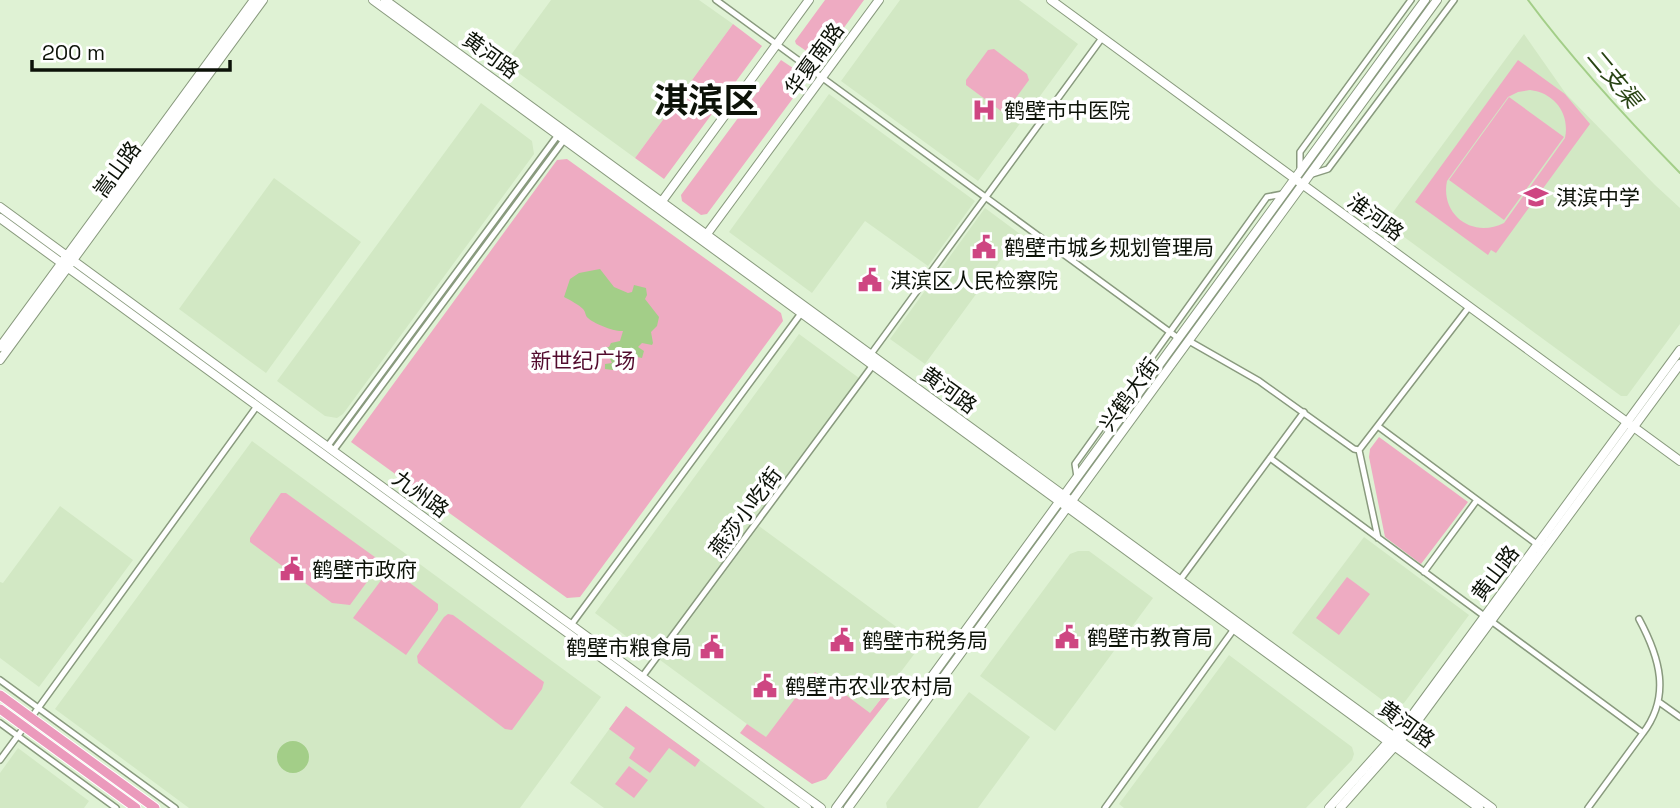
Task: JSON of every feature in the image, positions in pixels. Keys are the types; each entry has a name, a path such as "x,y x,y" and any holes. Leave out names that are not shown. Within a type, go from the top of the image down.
{"main road":[{"path":"0,695 155,808"},
{"path":"0,709 136,808"}],"street":[{"name":"嵩山路","path":"0,360 254,0"},
{"name":"嵩山路","path":"0,347 263,0"},
{"name":"黄河路","path":"373,0 659,205"},
{"name":"黄河路","path":"385,0 704,238 871,354 1061,498"},
{"path":"716,0 1178,338"},
{"name":"华夏南路","path":"659,205 809,0"},
{"name":"华夏南路","path":"704,238 879,0"},
{"name":"淮河路","path":"1051,0 1680,461"},
{"path":"1300,170 1300,152 1411,0"},
{"name":"兴鹤大街","path":"836,808 1425,0"},
{"name":"兴鹤大街","path":"849,808 1437,0"},
{"path":"1309,175 1328,169 1454,0"},
{"path":"871,354 1102,38"},
{"path":"330,449 561,137"},
{"path":"1077,477 1075,464 1267,197 1283,194"},
{"name":"九州路","path":"0,208 257,406 807,808"},
{"name":"九州路","path":"0,218 67,262 330,449 821,808"},
{"path":"1359,450 1469,307"},
{"name":"黄河路","path":"804,310 873,365 1180,580 1479,808"},
{"path":"570,625 804,310"},
{"path":"1189,341 1259,381 1359,450"},
{"name":"黄山路","path":"1340,808 1395,742 1488,619 1631,425 1680,350"},
{"name":"黄山路","path":"1488,619 1538,545 1680,364"},
{"name":"燕莎小吃街","path":"642,677 873,365"},
{"path":"0,760 257,406"},
{"path":"1180,580 1304,412"},
{"path":"1379,427 1538,545"},
{"path":"1359,450 1378,538"},
{"path":"1270,458 1643,733"},
{"path":"1424,572 1477,499"},
{"name":"黄河路","path":"1070,504 1234,629 1492,808"},
{"path":"1587,808 1654,718 1659,702 1660,688 1655,653 1639,619"},
{"path":"1105,808 1234,629"},
{"path":"0,680 175,808"},
{"path":"1659,702 1680,717"},
{"path":"0,723 116,808"},
{"name":"黄山路","path":"1329,808 1395,742"}],"shaded area":[{"path":"551,0 699,0 733,24 635,158 505,63"},
{"path":"900,0 1019,0 1078,44 978,181 841,81"},
{"name":"淇滨中学","path":"1524,34 1566,94 1680,208 1680,324 1627,396 1621,396 1385,223"},
{"path":"829,94 975,201 928,266 865,221 812,293 729,232"},
{"path":"481,103 532,141 534,154 343,414 337,418 325,416 277,381"},
{"path":"274,178 361,242 266,373 179,309"},
{"path":"985,208 1020,234 925,364 890,339"},
{"path":"600,269 614,287 628,293 632,292 634,285 646,288 645,299 659,317 657,326 651,332 652,345 642,343 638,347 644,351 642,358 633,356 628,360 629,370 625,366 613,370 605,369 605,364 612,363 608,355 604,354 604,347 620,341 623,331 609,329 594,322 581,307 564,297 570,279 579,273"},
{"path":"799,334 859,378 654,657 595,613"},
{"name":"鹤壁市政府","path":"252,441 601,697 520,808 189,808 55,709"},
{"path":"60,506 133,560 39,687 0,658 0,582 3,583"},
{"path":"759,526 921,645 870,713 766,738 660,660"},
{"path":"1364,537 1469,615 1404,703 1397,706 1389,705 1292,633"},
{"name":"鹤壁市教育局","path":"1089,551 1153,598 1055,731 980,676 1070,554"},
{"path":"1229,655 1352,747 1352,760 1306,808 1124,808 1119,804"},
{"path":"969,692 1030,737 978,808 887,808 886,803"},
{"path":"626,706 765,808 604,808 570,783"},
{"path":"293,741 304,746 309,757 304,768 293,773 282,768 277,757 282,746"},
{"path":"18,748 89,801 84,808 0,808 0,773"}],"green space":[{"path":"825,0 864,0 822,58 818,59 795,41"},
{"path":"733,24 762,46 664,179 635,158"},
{"path":"994,49 1027,74 1029,80 1007,110 1001,111 966,85 966,80 988,50"},
{"path":"781,60 805,76 805,82 707,214 701,215 682,201 681,195"},
{"path":"1518,60 1565,94 1590,124 1496,253 1491,250 1488,255 1415,202","holes":["1530,90 1553,100 1563,113 1565,138 1504,223 1481,228 1461,221 1449,204 1447,181 1508,97"]},
{"path":"1509,97 1564,137 1504,220 1449,180"},
{"name":"新世纪广场","path":"567,159 781,313 783,321 580,597 567,598 351,442 557,160"},
{"path":"1379,437 1468,502 1421,564 1385,537 1369,457 1370,449"},
{"path":"281,493 286,493 379,560 378,567 350,605 332,603 250,542 250,538"},
{"path":"388,571 394,571 438,604 438,610 406,655 353,618"},
{"path":"1347,577 1370,594 1339,635 1316,618"},
{"path":"448,614 544,682 542,689 512,730 505,729 418,663 417,656"},
{"path":"815,672 870,713 894,682 899,686 826,779 812,784 740,733 747,724 766,737"},
{"path":"626,706 700,760 695,767 669,748 650,773 629,758 635,748 609,729"},
{"path":"629,766 648,780 634,798 615,784"}],"waterway":[{"name":"二支渠","path":"1528,0 1601,89 1680,173"}],"place":[{"name":"鹤壁市中医院","path":"984,110"},
{"name":"淇滨中学","path":"1536,197"},
{"name":"鹤壁市城乡规划管理局","path":"984,247"},
{"name":"淇滨区人民检察院","path":"870,280"},
{"name":"鹤壁市政府","path":"292,569"},
{"name":"鹤壁市教育局","path":"1067,637"},
{"name":"鹤壁市税务局","path":"842,640"},
{"name":"鹤壁市粮食局","path":"712,647"},
{"name":"鹤壁市农业农村局","path":"765,686"}],"district":[{"name":"淇滨区","path":"706,101"}]}
